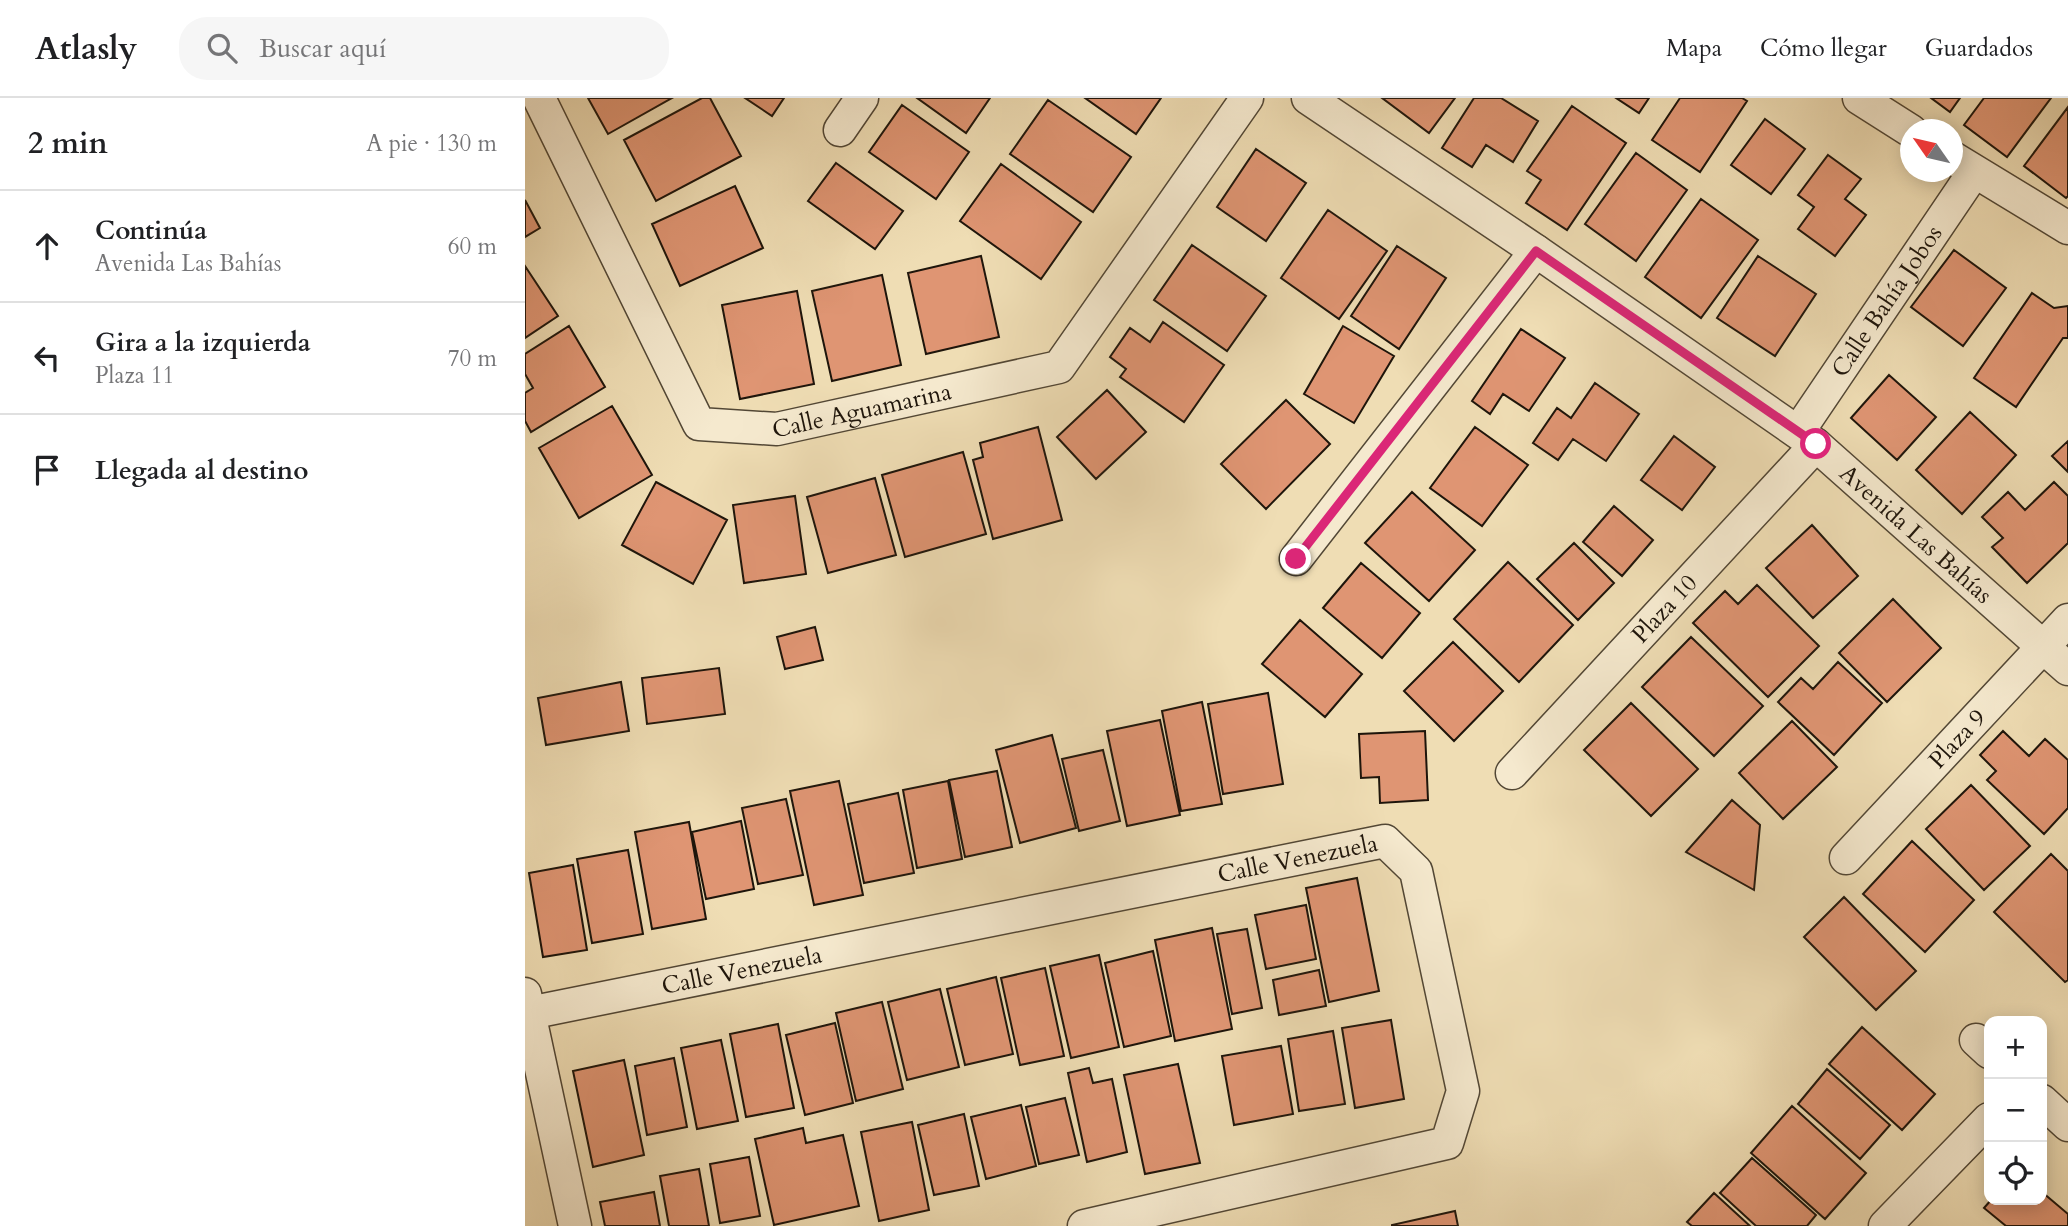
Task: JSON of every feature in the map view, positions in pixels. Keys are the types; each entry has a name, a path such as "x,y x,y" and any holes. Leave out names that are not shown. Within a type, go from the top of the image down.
{"street":[{"name":"Calle Aguamarina","path":"539,98 699,424 777,429 1059,367 1247,98"},
{"path":"840,130 862,98"},
{"path":"1859,98 1900,125"},
{"name":"Avenida Las Bahías","path":"1318,101 1807,438 2068,668"},
{"path":"1963,165 2068,228"},
{"name":"Calle Bahía Jobos","path":"1807,438 1953,182"},
{"path":"1296,559 1536,251"},
{"name":"Plaza 10","path":"1512,772 1807,438"},
{"name":"Plaza 9","path":"1846,858 2068,620"},
{"name":"Calle Venezuela","path":"527,1003 1385,841 1416,871 1463,1091 1447,1143 1084,1226"},
{"path":"527,1003 575,1226"},
{"path":"2047,1106 2068,1125"},
{"path":"1885,1226 1984,1124"}],"building":[{"path":"588,98 672,98 608,134"},
{"path":"702,98 710,98 741,156 656,201 624,140"},
{"path":"745,98 784,98 772,116"},
{"path":"917,98 990,98 966,133"},
{"path":"1085,98 1161,98 1136,134"},
{"path":"1382,98 1455,98 1429,133"},
{"path":"1474,98 1501,98 1538,121 1513,162 1486,145 1472,167 1442,148"},
{"path":"1616,98 1649,98 1639,113"},
{"path":"1680,98 1742,98 1747,101 1700,172 1652,140"},
{"path":"1931,98 1960,98 1950,112"},
{"path":"1984,98 2051,98 2007,157 1964,125"},
{"path":"1048,100 1131,157 1093,212 1010,154"},
{"path":"902,105 969,152 936,199 869,152"},
{"path":"1572,106 1626,143 1567,230 1526,203 1541,180 1527,171"},
{"path":"2068,107 2068,196 2066,198 2024,166"},
{"path":"1765,119 1805,149 1771,194 1731,165"},
{"path":"1256,149 1306,183 1266,241 1217,207"},
{"path":"1636,153 1687,190 1636,261 1585,224"},
{"path":"1828,155 1861,179 1845,199 1866,215 1835,256 1798,229 1814,207 1798,195"},
{"path":"836,163 903,211 875,249 808,201"},
{"path":"1001,164 1081,222 1041,279 960,221"},
{"path":"735,186 763,248 680,286 652,224"},
{"path":"1701,199 1758,240 1701,318 1645,277"},
{"path":"525,200 540,228 525,237"},
{"path":"1328,210 1387,251 1339,319 1281,278"},
{"path":"1192,245 1266,296 1227,351 1154,300"},
{"path":"1397,246 1446,278 1399,349 1351,316"},
{"path":"1954,250 2006,288 1963,346 1911,307"},
{"path":"981,256 999,337 926,354 908,273"},
{"path":"1758,256 1816,294 1775,356 1717,318"},
{"path":"525,266 558,316 525,338"},
{"path":"882,275 901,365 832,381 812,291"},
{"path":"797,291 814,384 740,399 722,305"},
{"path":"2032,293 2054,308 2068,306 2068,338 2063,338 2016,407 1974,378"},
{"path":"1163,322 1224,365 1184,422 1120,377 1126,369 1110,357 1130,328 1150,342"},
{"path":"569,326 605,387 531,432 525,421 525,393 533,388 525,374 525,354"},
{"path":"1343,326 1394,356 1354,423 1304,394"},
{"path":"1521,329 1565,358 1529,411 1503,394 1490,414 1472,401"},
{"path":"1889,375 1936,417 1897,460 1851,418"},
{"path":"1595,383 1639,414 1606,461 1573,439 1558,460 1533,443 1557,408 1571,418"},
{"path":"1107,390 1146,432 1096,479 1057,437"},
{"path":"1286,400 1330,444 1266,509 1221,464"},
{"path":"612,406 652,475 579,518 539,448"},
{"path":"1970,412 2016,455 1962,514 1916,470"},
{"path":"1038,427 1062,520 993,539 973,460 983,457 980,443"},
{"path":"1475,427 1528,465 1482,526 1430,488"},
{"path":"1674,436 1715,467 1682,510 1641,480"},
{"path":"2068,441 2068,472 2052,456"},
{"path":"963,452 986,534 905,557 882,475"},
{"path":"875,478 896,555 828,573 807,497"},
{"path":"656,482 727,520 693,584 622,545"},
{"path":"2054,482 2068,496 2068,543 2027,583 1992,547 2003,538 1982,517 2008,492 2025,510"},
{"path":"1412,492 1475,550 1429,601 1365,543"},
{"path":"795,496 806,574 744,583 733,505"},
{"path":"1614,506 1653,540 1622,576 1583,542"},
{"path":"1812,525 1858,576 1813,618 1766,568"},
{"path":"1574,543 1614,583 1578,620 1537,579"},
{"path":"1508,562 1573,625 1519,682 1454,619"},
{"path":"1361,563 1420,613 1382,658 1323,608"},
{"path":"1757,585 1819,646 1768,697 1693,623 1725,591 1738,604"},
{"path":"1893,599 1941,648 1887,702 1839,653"},
{"path":"1300,620 1362,674 1325,717 1262,664"},
{"path":"815,627 823,660 785,669 777,637"},
{"path":"1691,637 1763,706 1714,756 1642,687"},
{"path":"1453,642 1503,691 1454,741 1404,691"},
{"path":"1838,662 1882,703 1834,755 1778,702 1801,678 1813,689"},
{"path":"719,668 725,714 647,724 642,678"},
{"path":"621,682 629,731 546,745 538,698"},
{"path":"1268,693 1283,784 1223,794 1208,704"},
{"path":"1202,702 1222,804 1181,811 1162,711"},
{"path":"1631,703 1698,769 1651,816 1584,750"},
{"path":"1160,720 1180,815 1127,826 1107,731"},
{"path":"1792,721 1837,767 1783,819 1739,773"},
{"path":"1425,731 1428,800 1380,803 1379,777 1361,778 1359,734"},
{"path":"2003,731 2029,756 2045,739 2068,760 2068,808 2044,834 1987,780 1996,771 1980,755"},
{"path":"1052,735 1076,828 1020,843 996,750"},
{"path":"1103,750 1120,821 1079,831 1062,759"},
{"path":"997,771 1012,847 965,857 949,780"},
{"path":"839,781 863,895 814,905 790,791"},
{"path":"948,781 962,859 917,868 903,790"},
{"path":"1971,785 2030,846 1984,890 1926,829"},
{"path":"898,793 914,873 864,883 848,804"},
{"path":"786,799 803,875 758,884 742,808"},
{"path":"1732,800 1760,825 1754,890 1686,852"},
{"path":"741,821 754,889 706,899 692,832"},
{"path":"689,822 706,919 652,929 635,832"},
{"path":"1912,841 1974,900 1925,952 1863,894"},
{"path":"628,850 643,934 592,943 577,859"},
{"path":"2051,854 2068,871 2068,980 2065,982 1994,912"},
{"path":"573,865 587,950 543,957 529,873"},
{"path":"1357,878 1379,991 1329,1002 1306,888"},
{"path":"1844,897 1916,971 1876,1010 1804,937"},
{"path":"1306,905 1316,959 1266,969 1255,915"},
{"path":"1212,928 1232,1029 1175,1041 1155,940"},
{"path":"1247,929 1262,1008 1232,1014 1217,934"},
{"path":"1153,951 1171,1036 1124,1047 1105,963"},
{"path":"1099,955 1119,1047 1071,1058 1050,966"},
{"path":"1045,968 1064,1056 1020,1065 1001,978"},
{"path":"1319,970 1326,1006 1279,1015 1273,980"},
{"path":"996,977 1013,1054 965,1065 947,989"},
{"path":"940,989 959,1067 907,1080 888,1002"},
{"path":"882,1002 903,1089 856,1101 836,1013"},
{"path":"1391,1020 1404,1099 1355,1108 1342,1028"},
{"path":"835,1023 853,1103 805,1115 786,1035"},
{"path":"778,1024 794,1108 746,1117 730,1034"},
{"path":"1862,1027 1935,1094 1902,1130 1829,1064"},
{"path":"1333,1031 1345,1104 1299,1111 1288,1039"},
{"path":"721,1040 738,1121 697,1129 681,1048"},
{"path":"1281,1046 1293,1114 1234,1125 1222,1056"},
{"path":"674,1058 687,1127 647,1135 635,1066"},
{"path":"624,1060 644,1155 593,1167 573,1071"},
{"path":"1178,1064 1200,1163 1145,1174 1124,1075"},
{"path":"1089,1068 1093,1083 1112,1079 1127,1152 1087,1162 1068,1073"},
{"path":"1827,1069 1890,1125 1860,1159 1798,1104"},
{"path":"1065,1098 1079,1155 1039,1164 1026,1107"},
{"path":"1021,1105 1036,1166 986,1179 971,1117"},
{"path":"1792,1106 1866,1173 1825,1219 1751,1153"},
{"path":"964,1114 979,1186 934,1195 918,1125"},
{"path":"912,1122 929,1210 879,1221 861,1132"},
{"path":"803,1128 806,1143 843,1135 859,1206 774,1225 755,1139"},
{"path":"749,1157 760,1216 720,1223 710,1164"},
{"path":"1752,1158 1816,1215 1807,1226 1756,1226 1720,1193"},
{"path":"699,1169 709,1226 669,1226 660,1176"},
{"path":"654,1192 660,1226 605,1226 600,1202"},
{"path":"1714,1193 1750,1226 1692,1226 1687,1222"},
{"path":"2047,1196 2068,1214 2068,1226 2006,1226 1984,1208 1987,1205 2047,1205"},
{"path":"1455,1211 1458,1226 1392,1226 1392,1225"}],"route":[{"path":"1296,559 1536,251 1816,444"}]}
